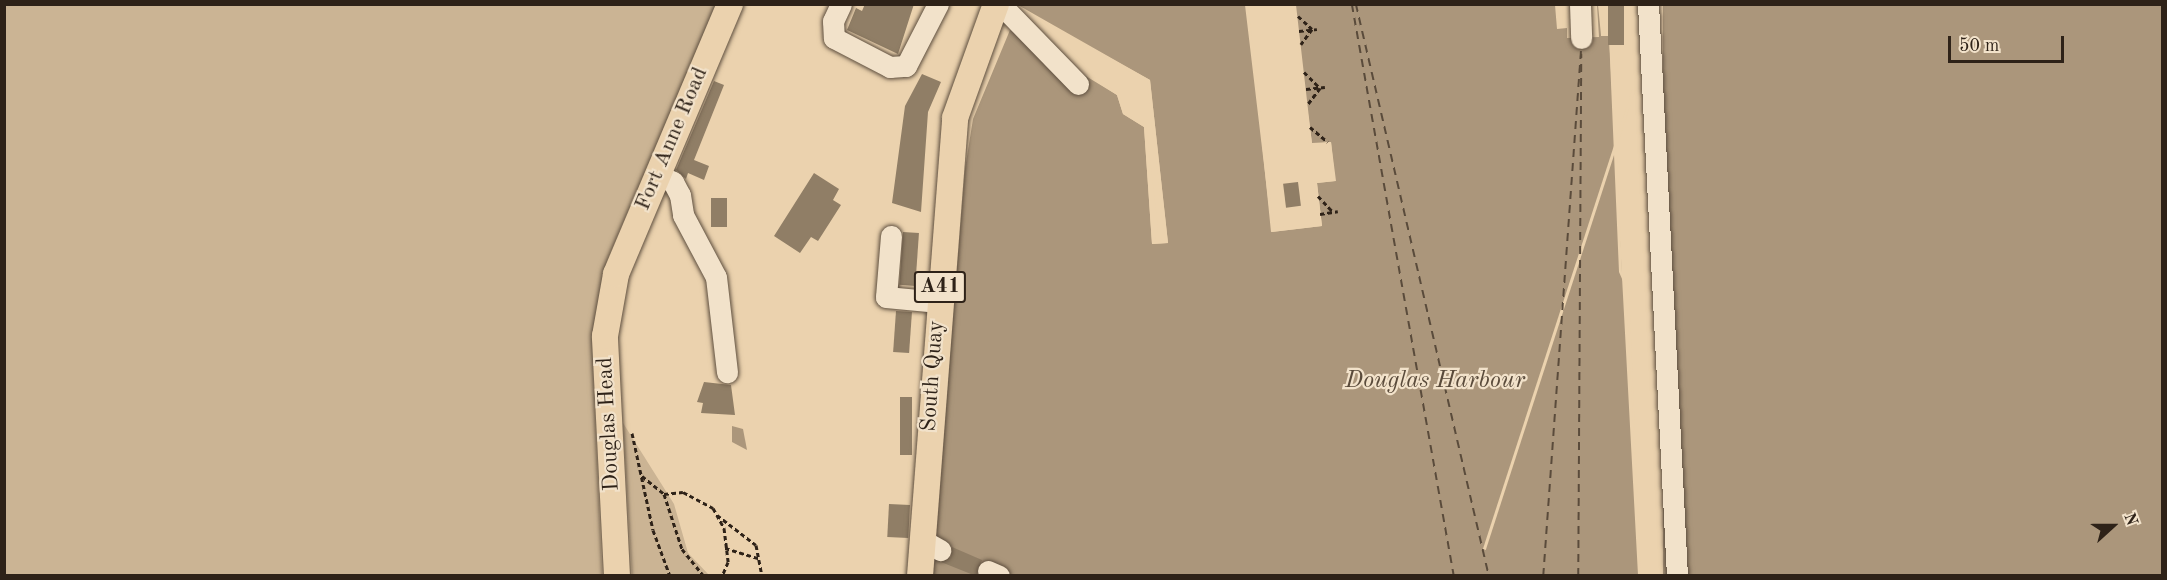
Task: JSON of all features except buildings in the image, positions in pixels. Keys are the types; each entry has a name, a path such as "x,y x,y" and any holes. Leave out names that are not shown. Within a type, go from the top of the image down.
{"main road":[{"name":"Fort Anne Road","path":"616,274 730,4"},
{"name":"South Quay","path":"920,576 932,545 939,302 955,118 1002,9"},
{"name":"Douglas Head","path":"616,274 605,336 616,576"}],"lane":[{"path":"841,4 833,21 834,38 890,67 906,66 938,4"},
{"path":"1580,4 1581,38"},
{"path":"1648,4 1677,576"},
{"path":"1002,9 1078,84"},
{"path":"657,174 673,182 681,195 683,215 716,277 727,372"},
{"path":"891,236 886,297 939,302"}],"path":[{"path":"1298,16 1312,29"},
{"path":"1301,44 1312,29"},
{"path":"1299,31 1317,29"},
{"path":"1304,72 1320,88"},
{"path":"1306,89 1326,87"},
{"path":"1308,104 1320,88"},
{"path":"1310,127 1328,142"},
{"path":"1318,196 1336,212 1320,214"},
{"path":"626,423 670,576"},
{"path":"640,475 664,494 682,549 704,576"},
{"path":"664,494 683,492 756,545 761,560 762,576"},
{"path":"717,515 728,562 722,576"},
{"path":"725,548 754,553 761,560"}],"shaded area":[{"path":"4,5 716,5 608,258 597,309 593,369 602,575 5,575"},
{"path":"623,423 674,504 688,553 709,575 632,575"}],"water":[{"name":"Douglas Harbour","path":"1018,5 1245,5 1272,232 1322,226 1317,183 1335,181 1331,142 1312,144 1296,5 1598,5 1601,35 1609,35 1638,575 932,576 965,169 973,119 1010,30 1117,95 1123,114 1144,127 1152,244 1168,243 1150,80"},
{"path":"1663,5 2162,5 2162,576 1663,576"},
{"path":"732,426 743,429 747,450 732,442"}],"pier":[{"path":"1248,4 1274,228 1319,223 1314,182 1333,178 1329,145 1309,144 1293,4 1312,143 1331,142 1336,181 1317,183 1322,226 1271,232"},
{"path":"1601,4 1604,33 1612,35 1622,272 1629,288 1641,576 1626,288 1619,272 1609,36 1601,36"},
{"path":"1660,4 1663,5 1486,550 1483,549"},
{"path":"1555,5 1597,5 1599,37 1567,38 1567,28 1557,29"},
{"path":"1018,7 1150,80 1168,243 1152,244 1144,127 1123,114 1117,95 1011,27 1119,93 1125,112 1146,125 1158,228 1155,241 1165,240 1147,82"}],"ferry route":[{"path":"1352,4 1454,576"},
{"path":"1356,4 1489,576"},
{"path":"1543,576 1581,47"},
{"path":"1578,576 1581,54"}]}
